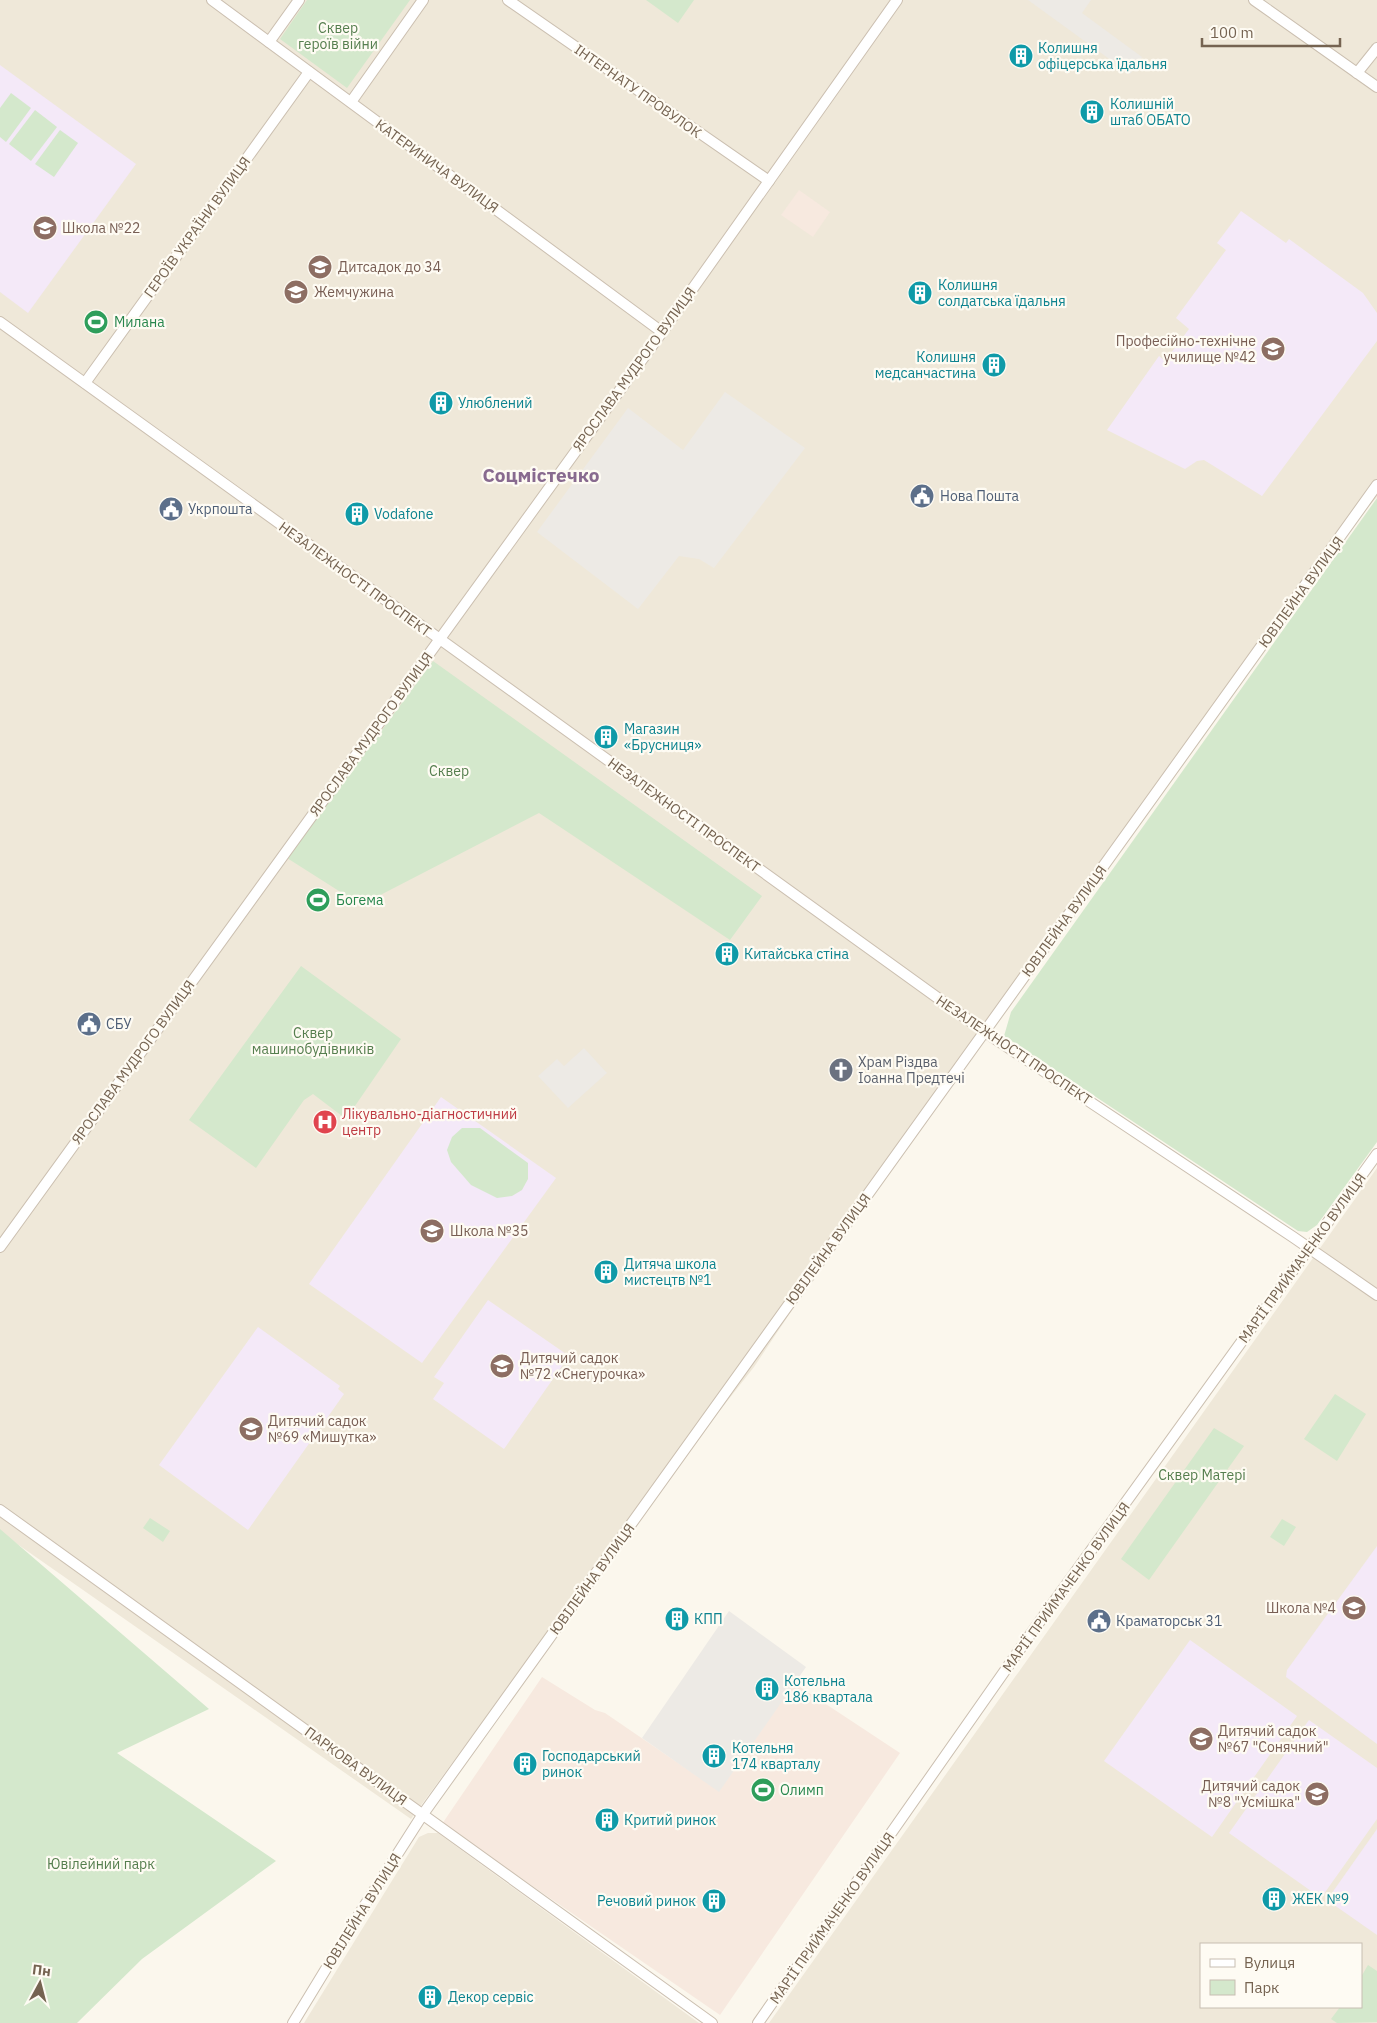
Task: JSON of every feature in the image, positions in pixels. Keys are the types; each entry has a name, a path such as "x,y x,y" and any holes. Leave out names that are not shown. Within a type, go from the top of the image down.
{"street":[{"name":"КАТЕРИНИЧА ВУЛИЦЯ","path":"212,0 662,332"},
{"path":"269,42 299,0"},
{"path":"351,102 423,0"},
{"name":"ІНТЕРНАТУ ПРОВУЛОК","path":"508,0 768,181"},
{"name":"ЯРОСЛАВА МУДРОГО ВУЛИЦЯ","path":"0,1247 662,332 897,0"},
{"path":"1254,0 1377,88"},
{"path":"1358,74 1377,48"},
{"name":"ГЕРОЇВ УКРАЇНИ ВУЛИЦЯ","path":"86,383 310,72"},
{"name":"НЕЗАЛЕЖНОСТІ ПРОСПЕКТ","path":"0,322 985,1032 1310,1248 1377,1295"},
{"name":"ЮВІЛЕЙНА ВУЛИЦЯ","path":"292,2023 423,1814 1377,485"},
{"name":"МАРІЇ ПРИЙМАЧЕНКО ВУЛИЦЯ","path":"758,2023 1025,1642 1377,1154"},
{"name":"ПАРКОВА ВУЛИЦЯ","path":"0,1510 712,2023"}],"shaded area":[{"path":"0,0 1377,0 1377,497 1336,543 894,1158 754,1367 582,1586 411,1819 0,1532"},
{"path":"1028,0 1091,0 1082,13 1142,57 1130,74"},
{"name":"Школа №22","path":"0,65 136,164 28,313 0,292"},
{"path":"799,190 830,212 813,237 781,215"},
{"name":"Професійно-технічне училище №42","path":"1241,211 1286,243 1289,239 1363,293 1377,313 1377,341 1262,496 1204,460 1197,461 1185,469 1107,430 1159,356 1165,361 1189,329 1176,318 1226,250 1217,243"},
{"path":"725,392 805,448 714,568 699,559 679,556 638,609 537,532 628,408 683,450"},
{"path":"584,1048 607,1073 568,1108 538,1076 557,1059 564,1066"},
{"name":"Школа №35","path":"441,1097 556,1178 422,1363 309,1284"},
{"path":"1377,1168 1377,2023 769,2023"},
{"name":"Дитячий садок №72 «Снегурочка»","path":"488,1300 569,1356 504,1449 433,1399 444,1383 434,1377"},
{"name":"Дитячий садок №69 «Мишутка»","path":"258,1327 340,1386 338,1389 344,1394 248,1530 159,1465"},
{"name":"Школа №4","path":"1377,1546 1377,1744 1286,1677 1287,1670"},
{"path":"729,1611 806,1667 719,1792 642,1738"},
{"name":"Дитячий садок №67 \"Сонячний\"","path":"1190,1640 1297,1716 1212,1837 1104,1761"},
{"name":"Критий ринок","path":"542,1677 595,1710 605,1713 719,1791 794,1683 900,1753 720,2015 442,1824"},
{"name":"Дитячий садок №8 \"Усмішка\"","path":"1309,1720 1377,1768 1377,1819 1321,1898 1229,1833"},
{"path":"1377,1829 1377,1935 1327,1900"},
{"path":"428,1833 438,1833 699,2023 304,2023 419,1837"}],"green space":[{"name":"Сквер героїв війни","path":"307,0 410,0 347,88 280,39"},
{"path":"646,0 694,0 678,23"},
{"path":"11,93 31,108 6,142 0,137 0,108"},
{"path":"35,110 57,127 31,161 9,144"},
{"path":"60,130 78,143 54,177 35,164"},
{"path":"1377,498 1377,1142 1317,1225 1307,1232 1298,1231 1004,1036 1011,1012"},
{"name":"Сквер","path":"433,661 762,896 730,940 539,813 361,905 287,858"},
{"name":"Сквер машинобудівників","path":"301,966 401,1039 346,1119 313,1094 304,1100 256,1168 189,1120"},
{"path":"462,1128 480,1128 528,1163 528,1179 522,1190 512,1196 497,1198 471,1185 451,1162 447,1150 452,1137"},
{"path":"1335,1394 1366,1414 1337,1461 1304,1439"},
{"name":"Сквер Матері","path":"1214,1428 1244,1446 1149,1580 1121,1559"},
{"path":"150,1518 170,1531 163,1542 143,1528"},
{"path":"1282,1519 1296,1527 1284,1546 1270,1537"},
{"name":"Ювілейний парк","path":"0,1529 209,1709 117,1753 276,1861 142,1959 77,2023 0,2023"},
{"path":"1368,1965 1377,1971 1377,2022 1337,2023 1331,2019 1339,2008 1362,2008 1362,1975"}],"place":[{"name":"Колишня офіцерська їдальня","path":"1021,56"},
{"name":"Колишній штаб ОБАТО","path":"1092,112"},
{"name":"Школа №22","path":"45,228"},
{"name":"Дитсадок до 34","path":"320,267"},
{"name":"Жемчужина","path":"296,292"},
{"name":"Колишня солдатська їдальня","path":"920,293"},
{"name":"Милана","path":"96,322"},
{"name":"Професійно-технічне училище №42","path":"1273,349"},
{"name":"Колишня медсанчастина","path":"994,365"},
{"name":"Улюблений","path":"441,403"},
{"name":"Нова Пошта","path":"922,496"},
{"name":"Укрпошта","path":"171,509"},
{"name":"Vodafone","path":"357,514"},
{"name":"Магазин «Брусниця»","path":"606,737"},
{"name":"Богема","path":"318,900"},
{"name":"Китайська стіна","path":"727,954"},
{"name":"СБУ","path":"89,1024"},
{"name":"Храм Різдва Іоанна Предтечі","path":"841,1070"},
{"name":"Лікувально-діагностичний центр","path":"325,1122"},
{"name":"Школа №35","path":"432,1231"},
{"name":"Дитяча школа мистецтв №1","path":"606,1272"},
{"name":"Дитячий садок №72 «Снегурочка»","path":"502,1366"},
{"name":"Дитячий садок №69 «Мишутка»","path":"251,1429"},
{"name":"Школа №4","path":"1354,1608"},
{"name":"КПП","path":"677,1619"},
{"name":"Краматорськ 31","path":"1099,1621"},
{"name":"Котельна 186 квартала","path":"767,1689"},
{"name":"Дитячий садок №67 \"Сонячний\"","path":"1201,1739"},
{"name":"Котельня 174 кварталу","path":"714,1756"},
{"name":"Господарський ринок","path":"525,1764"},
{"name":"Олимп","path":"763,1790"},
{"name":"Дитячий садок №8 \"Усмішка\"","path":"1317,1794"},
{"name":"Критий ринок","path":"607,1820"},
{"name":"ЖЕК №9","path":"1274,1899"},
{"name":"Речовий ринок","path":"714,1901"},
{"name":"Декор сервіс","path":"430,1997"}],"district":[{"name":"Соцмістечко","path":"541,475"}]}
